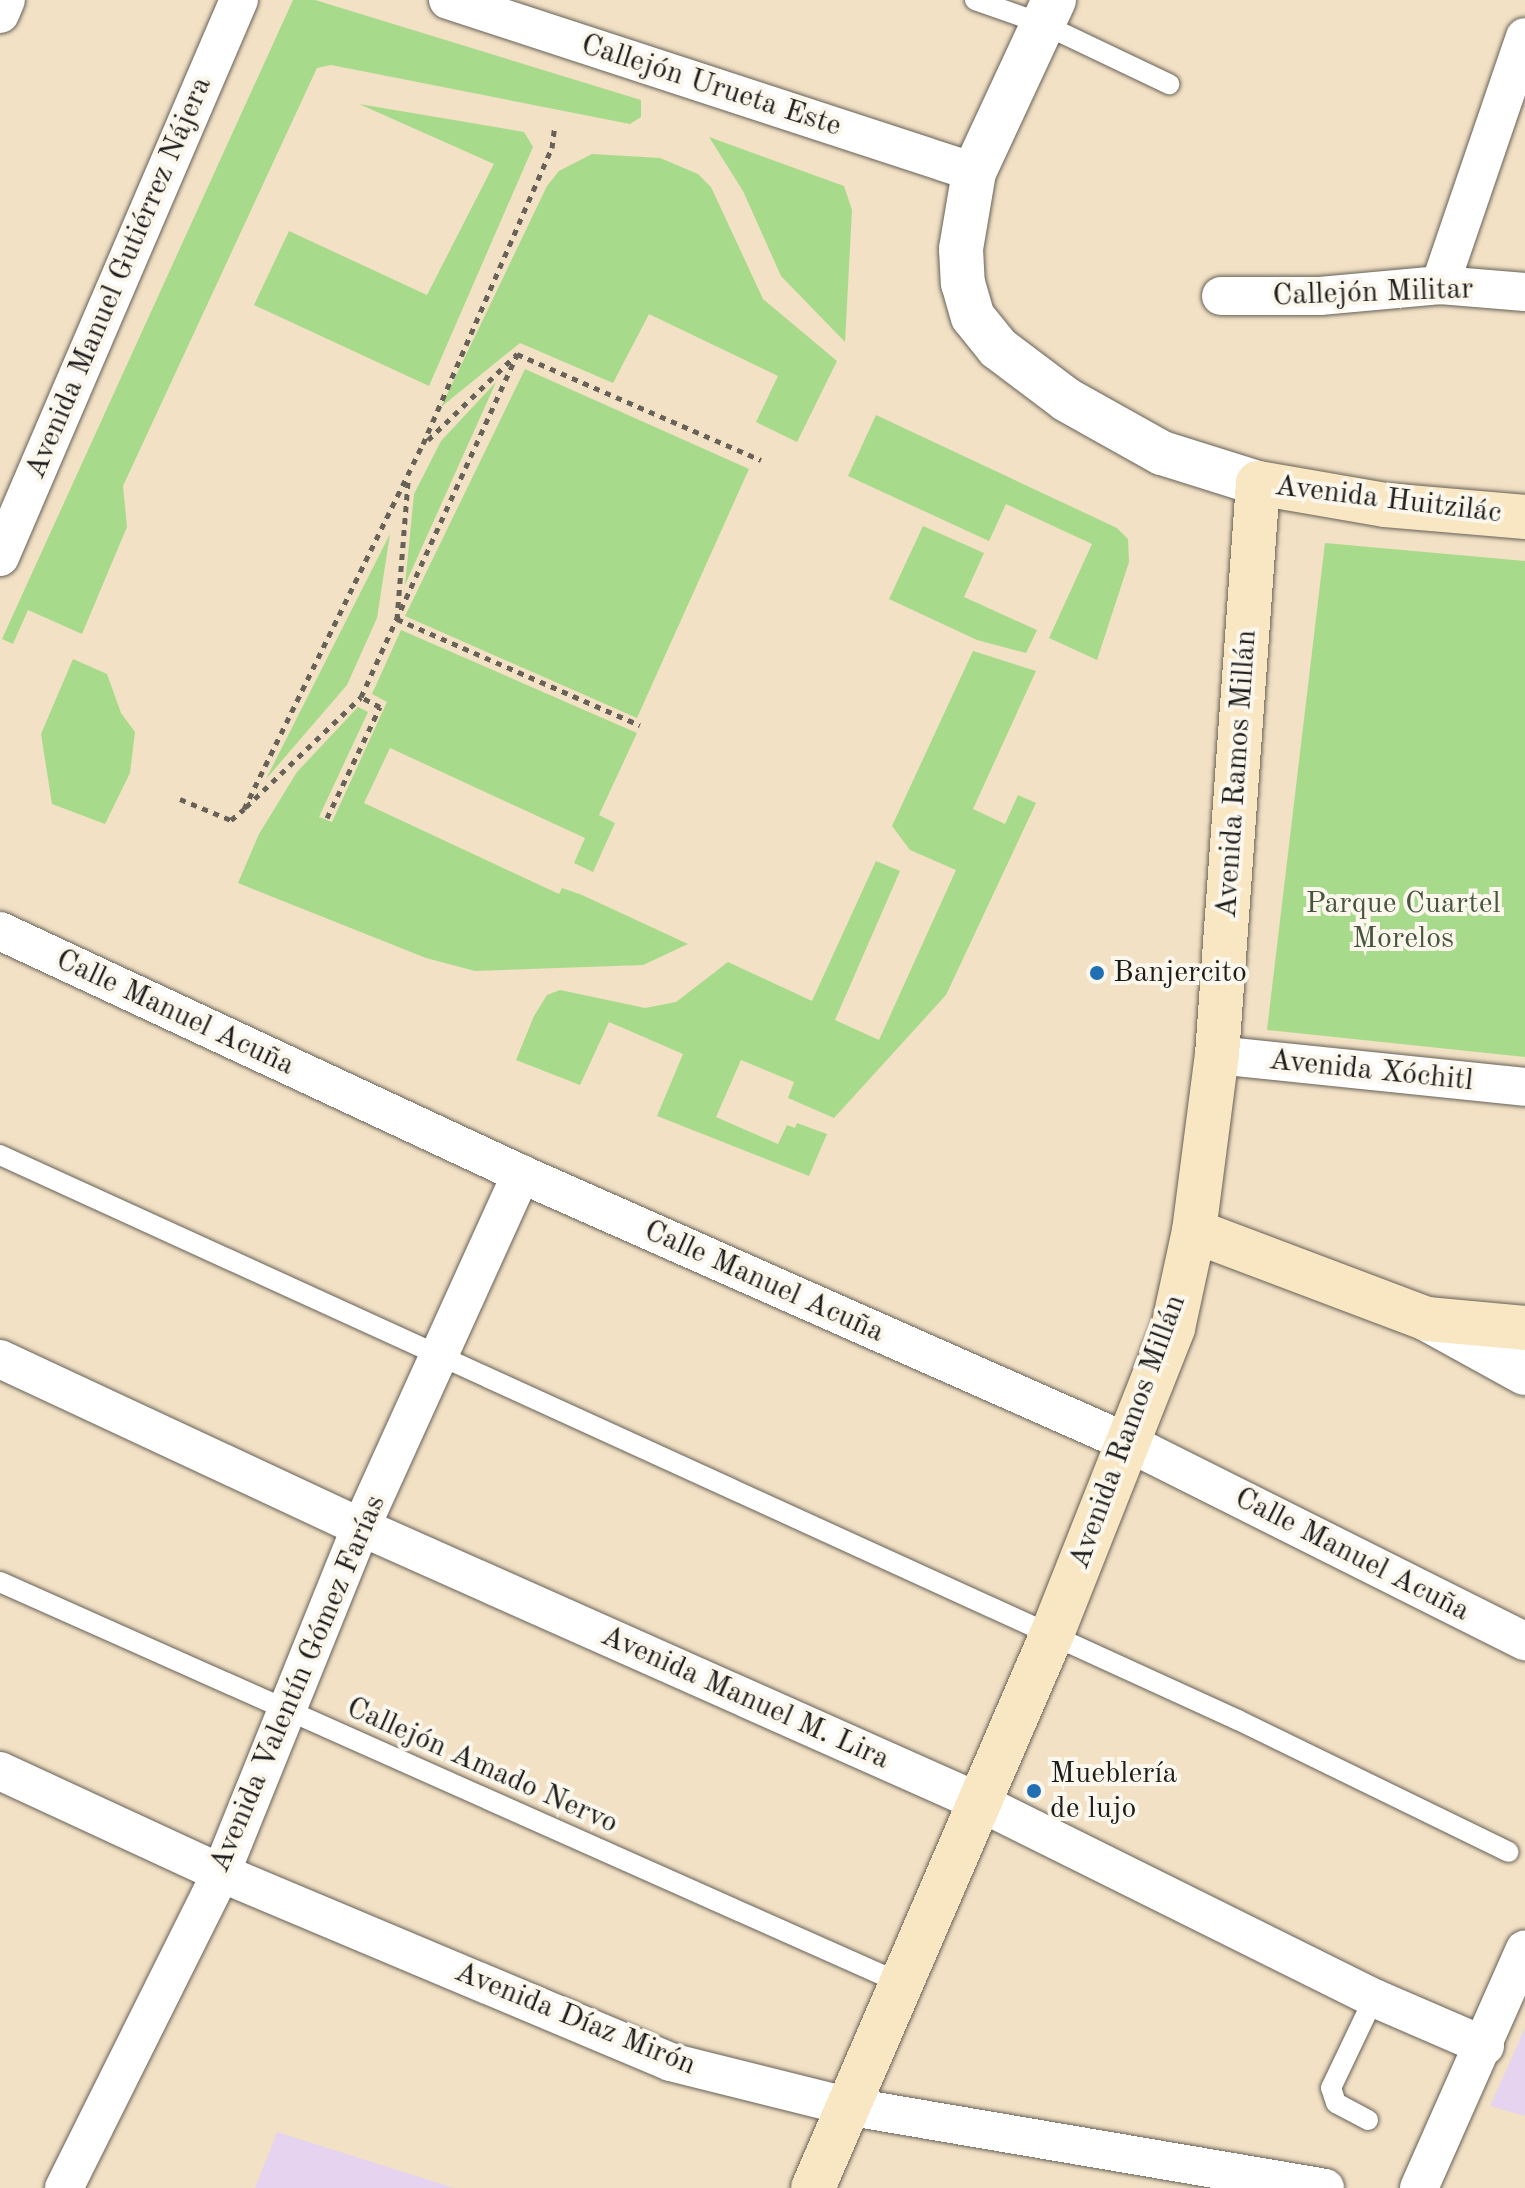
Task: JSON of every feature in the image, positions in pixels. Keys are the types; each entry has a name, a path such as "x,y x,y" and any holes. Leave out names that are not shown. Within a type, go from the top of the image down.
{"main road":[{"name":"Avenida Huitzilác","path":"1258,483 1385,505 1525,517"},
{"name":"Avenida Ramos Millán","path":"813,2188 898,1982 1052,1634 1131,1444 1173,1328 1194,1231 1217,1055 1258,483"},
{"path":"1194,1231 1427,1319 1525,1328"}],"street":[{"path":"0,14 6,0"},
{"name":"Avenida Manuel Gutiérrez Nájera","path":"0,557 239,0"},
{"name":"Callejón Urueta Este","path":"448,0 974,172"},
{"name":"Avenida Huitzilác","path":"1048,12 974,172 961,249 963,283 973,317 998,348 1067,400 1162,453 1258,483"},
{"path":"1440,285 1525,37"},
{"name":"Callejón Militar","path":"1221,296 1320,296 1440,285 1525,292"},
{"name":"Calle Manuel Acuña","path":"0,931 521,1174 1131,1444 1525,1641"},
{"name":"Avenida Xóchitl","path":"1217,1055 1525,1087"},
{"name":"Avenida Valentín Gómez Farías","path":"64,2188 221,1873 361,1527 521,1174"},
{"path":"1427,1319 1525,1373"},
{"name":"Avenida Manuel M. Lira","path":"0,1359 361,1527 979,1802 1374,1998 1485,2046"},
{"name":"Avenida Díaz Mirón","path":"0,1771 221,1873 670,2062 846,2106 1325,2188"},
{"path":"1419,2188 1485,2046 1525,1949"}],"lane":[{"path":"975,0 1048,12 1169,84"},
{"path":"0,1155 442,1353 1052,1634 1509,1852"},
{"name":"Callejón Amado Nervo","path":"0,1582 284,1712 898,1982"},
{"path":"1368,2120 1336,2103 1331,2088 1374,1998"}],"path":[{"path":"244,809 423,444 552,148 555,125"},
{"path":"423,444 517,354"},
{"path":"517,354 761,460"},
{"path":"180,799 231,820 361,697 517,354"},
{"path":"397,619 408,476"},
{"path":"397,619 640,725"},
{"path":"327,818 380,707 361,697"}],"shaded area":[{"path":"1525,2028 1525,2116 1490,2106"},
{"path":"277,2132 454,2188 255,2188"}],"green space":[{"path":"293,0 315,0 641,100 641,117 630,124 331,65 317,68 123,486 127,527 82,634 28,610 13,644 2,639"},
{"path":"359,104 524,132 533,147 429,386 254,305 289,231 427,295 494,164"},
{"path":"709,137 844,186 852,210 845,342 781,276 743,191"},
{"path":"592,154 660,158 698,174 711,187 763,299 837,361 797,442 756,422 778,376 649,314 613,383 520,343 441,407 547,186 559,171"},
{"path":"525,369 749,469 637,718 405,616"},
{"path":"496,382 405,585 414,494 441,441"},
{"path":"876,415 1117,528 1128,539 1129,562 1097,660 1049,638 1092,544 1006,504 989,541 848,476"},
{"path":"923,526 984,553 964,597 1037,630 1026,653 977,640 889,599"},
{"path":"390,534 377,618 347,685 266,779"},
{"name":"Parque Cuartel Morelos","path":"1325,543 1525,561 1525,1057 1267,1030"},
{"path":"401,630 637,733 599,815 615,823 593,872 574,863 585,838 390,748 364,803 559,894 562,888 582,895 688,944 643,965 475,971 426,958 238,883 259,834 297,772 358,707 368,712 319,817 332,822 387,702 372,694"},
{"path":"973,651 1036,671 973,809 1005,824 1018,795 1036,803 946,995 834,1118 788,1098 794,1082 741,1060 716,1117 778,1144 787,1125 795,1128 797,1123 827,1134 809,1176 657,1116 683,1054 609,1022 580,1085 516,1060 534,1016 547,995 560,990 645,1008 676,1002 728,962 812,1001 876,861 900,871 835,1020 879,1040 956,870 910,850 892,826"},
{"path":"73,659 107,674 121,713 135,732 130,773 105,824 52,804 41,734"}],"place":[{"name":"Banjercito","path":"1097,973"},
{"name":"Mueblería de lujo","path":"1034,1791"}]}
